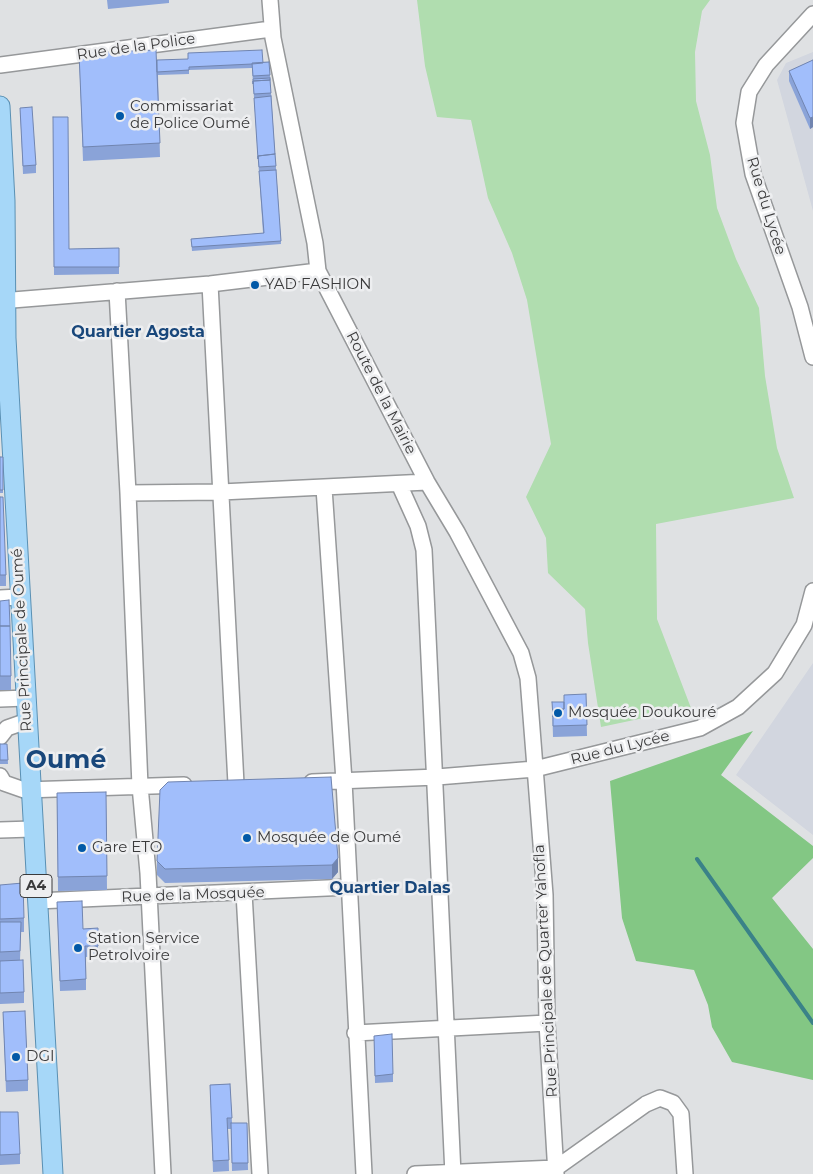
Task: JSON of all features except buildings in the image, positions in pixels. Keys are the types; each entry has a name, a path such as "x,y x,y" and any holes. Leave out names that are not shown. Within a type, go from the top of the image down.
{"main road":[{"name":"Rue Principale de Oumé","path":"0,106 5,201 3,301 7,502 19,597 26,698 53,1174"}],"street":[{"name":"Route de la Mairie","path":"270,0 271,29 315,243 318,270 427,482 457,532 521,653 528,678 535,769"},
{"name":"Rue du Lycée","path":"813,14 766,65 749,92 744,123 753,174 800,307 813,357"},
{"name":"Rue de la Police","path":"0,65 271,29"},
{"path":"3,301 210,284 318,270"},
{"path":"210,284 236,784"},
{"path":"117,292 128,493 140,786 163,1174"},
{"path":"128,493 221,492 427,482"},
{"path":"399,484 418,526 424,550 453,1173"},
{"path":"324,488 344,781 355,1033 364,1174"},
{"name":"Rue du Lycée","path":"295,783 436,777 535,769 700,728 738,708 775,673 808,627 813,590"},
{"path":"0,598 19,597"},
{"path":"0,699 26,698"},
{"path":"0,737 7,728 27,721"},
{"name":"Rue Principale de Quarter Yahofla","path":"535,769 545,895 547,1023 556,1171"},
{"path":"0,776 4,783 15,788 31,790 198,785"},
{"path":"217,785 255,784"},
{"path":"0,830 32,829"},
{"name":"Rue de la Mosquée","path":"37,901 349,887"},
{"path":"244,893 260,1174"},
{"path":"355,1033 547,1023"},
{"path":"415,1174 556,1171 646,1104 660,1098 673,1103 681,1114 685,1174"}],"shaded area":[{"path":"813,52 813,211 777,80 786,63"},
{"path":"813,663 813,835 736,775"}],"green space":[{"path":"417,0 710,0 702,11 695,52 696,101 710,155 717,208 736,259 759,308 765,376 777,448 794,498 656,524 657,619 691,708 601,727 588,643 585,609 548,573 546,538 526,497 551,444 527,300 512,253 488,198 471,120 437,117 425,66"},
{"path":"753,731 721,775 813,846 813,858 772,898 813,949 813,1080 732,1062 712,1027 708,1005 694,970 636,961 622,918 610,781"}],"waterway":[{"path":"697,859 813,1023"}],"place":[{"name":"Commissariat de Police Oumé","path":"120,116"},
{"name":"YAD FASHION","path":"255,285"},
{"name":"Mosquée Doukouré","path":"558,713"},
{"name":"Mosquée de Oumé","path":"247,838"},
{"name":"Gare ETO","path":"82,848"},
{"name":"Station Service PetroIvoire","path":"78,948"},
{"name":"DGI","path":"16,1057"}],"district":[{"name":"Quartier Agosta","path":"138,332"},
{"name":"Oumé","path":"66,761"},
{"name":"Quartier Dalas","path":"390,888"}]}
